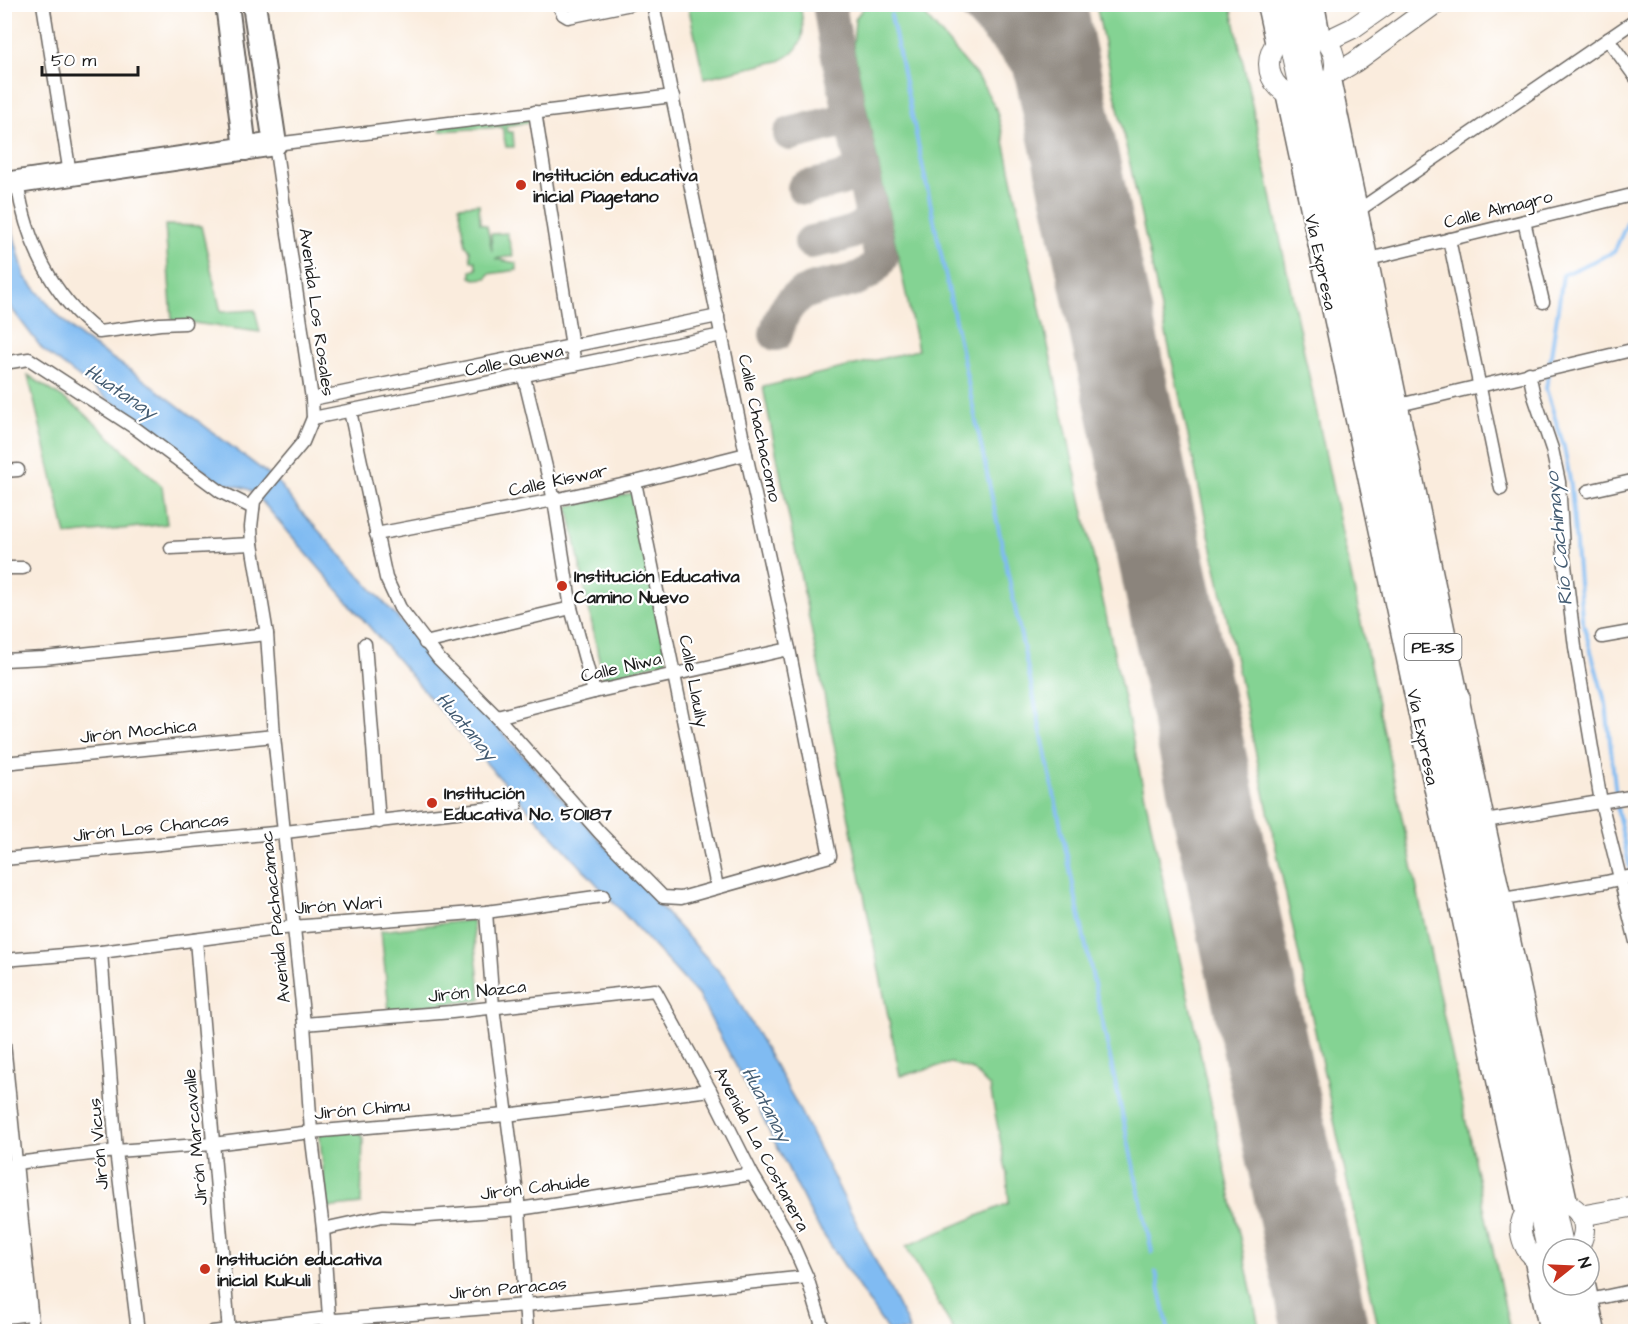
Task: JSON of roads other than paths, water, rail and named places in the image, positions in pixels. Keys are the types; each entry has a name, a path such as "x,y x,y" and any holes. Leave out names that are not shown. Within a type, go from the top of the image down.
{"highway":[{"path":"227,4 245,149"},
{"path":"10,183 275,144 254,4"},
{"path":"234,69 264,65"},
{"path":"10,1166 27,1330"}],"main road":[{"name":"Vía Expresa","path":"1266,4 1303,38 1334,57 1314,87 1390,583 1416,708 1558,1212 1581,1237"},
{"name":"Vía Expresa","path":"1281,4 1303,38"},
{"name":"Vía Expresa","path":"1300,4 1303,38 1448,754 1558,1212 1553,1237"},
{"name":"Vía Expresa","path":"1303,38 1315,4"},
{"path":"1303,38 1353,28 1387,4"},
{"path":"1314,87 1355,62 1435,4"},
{"name":"Vía Expresa","path":"1314,87 1359,210 1370,259 1434,577 1503,899 1562,1237"},
{"path":"1402,533 1434,577"},
{"path":"1390,583 1402,533"},
{"path":"1448,754 1460,698"},
{"path":"1416,708 1448,754"},
{"path":"1558,1212 1635,1206"},
{"path":"1558,1212 1635,1217"},
{"name":"Vía Expresa","path":"1548,1297 1549,1332"},
{"path":"1557,1297 1564,1332"},
{"path":"1575,1297 1582,1332"},
{"path":"1589,1297 1596,1332"}],"street":[{"path":"43,4 70,174"},
{"path":"558,4 563,14 568,17 631,4"},
{"name":"Calle Chachacomo","path":"653,4 831,853 827,858 717,887"},
{"path":"1359,210 1635,20"},
{"path":"1608,39 1635,78"},
{"path":"275,144 673,96"},
{"path":"535,112 575,365"},
{"name":"Avenida Los Rosales","path":"254,504 303,442 313,418 275,144"},
{"path":"10,183 20,201 40,259 52,281 82,319 99,332 185,323"},
{"name":"Calle Almagro","path":"1370,259 1635,194"},
{"path":"1524,221 1543,303"},
{"path":"1449,240 1501,489"},
{"name":"Calle Quewa","path":"312,399 718,316"},
{"name":"Calle Quewa","path":"313,418 722,336"},
{"path":"1399,405 1635,349"},
{"path":"4,363 29,359 135,428 221,492 254,504"},
{"path":"1535,372 1534,396 1552,449 1559,482 1572,632 1606,801 1627,877 1635,942"},
{"path":"524,377 554,500 571,608 594,692"},
{"path":"350,411 376,534 392,593 425,643 497,717 600,833 663,897 681,898 717,887"},
{"name":"Calle Kiswar","path":"376,534 554,500 746,454"},
{"path":"4,471 18,470"},
{"path":"1588,490 1635,480"},
{"name":"Calle Llaully","path":"635,482 717,887"},
{"name":"Avenida Pachacámac","path":"254,504 252,544 267,634 292,927 304,1024 310,1132 323,1229 330,1332"},
{"path":"171,548 252,544"},
{"path":"4,568 23,568"},
{"path":"425,643 571,608"},
{"path":"1602,637 1635,631"},
{"path":"4,660 56,657 267,634"},
{"path":"365,644 379,822"},
{"name":"Calle Niwa","path":"497,717 674,673 789,649"},
{"name":"Jirón Mochica","path":"4,763 274,736"},
{"path":"1485,821 1630,797"},
{"name":"Jirón Los Chancas","path":"4,859 285,832 516,805"},
{"path":"1503,899 1627,877"},
{"name":"Jirón Wari","path":"4,960 101,952 292,927 486,912 603,896"},
{"path":"486,912 493,1007 519,1209 527,1332"},
{"name":"Jirón Marcavalle","path":"196,940 229,1331"},
{"name":"Jirón Vicus","path":"101,952 116,1151 138,1332"},
{"name":"Jirón Nazca","path":"304,1024 655,990"},
{"name":"Avenida La Costanera","path":"655,990 710,1090 752,1174 788,1234 807,1277 824,1332"},
{"path":"4,1042 10,1166"},
{"name":"Jirón Chimu","path":"10,1166 116,1151 213,1144 310,1132 506,1115 710,1090"},
{"name":"Jirón Cahuide","path":"323,1229 382,1215 416,1216 519,1209 752,1174"},
{"name":"Jirón Paracas","path":"212,1332 328,1318 336,1320 526,1305 807,1277"},
{"path":"1601,1291 1635,1290"},
{"path":"4,1331 27,1330"}],"water":[{"name":"Huatanay","path":"4,199 25,277 56,313 80,337 139,376 277,481 298,508 726,979 794,1099 909,1331 888,1331 815,1222 698,995 487,764 259,498 248,489 218,481 43,350 5,300"}],"waterway":[{"path":"891,15 1152,1252"},
{"name":"Río Cachimayo","path":"1632,212 1614,252 1563,275 1546,389 1564,447 1571,486 1582,619 1606,705 1618,813 1636,896"},
{"path":"1156,1272 1169,1332"}],"place":[{"name":"Institución educativa inicial Piagetano","path":"521,185"},
{"name":"Institución Educativa Camino Nuevo","path":"562,586"},
{"name":"Institución Educativa No. 501187","path":"432,803"},
{"name":"Institución educativa inicial Kukuli","path":"205,1269"}]}
